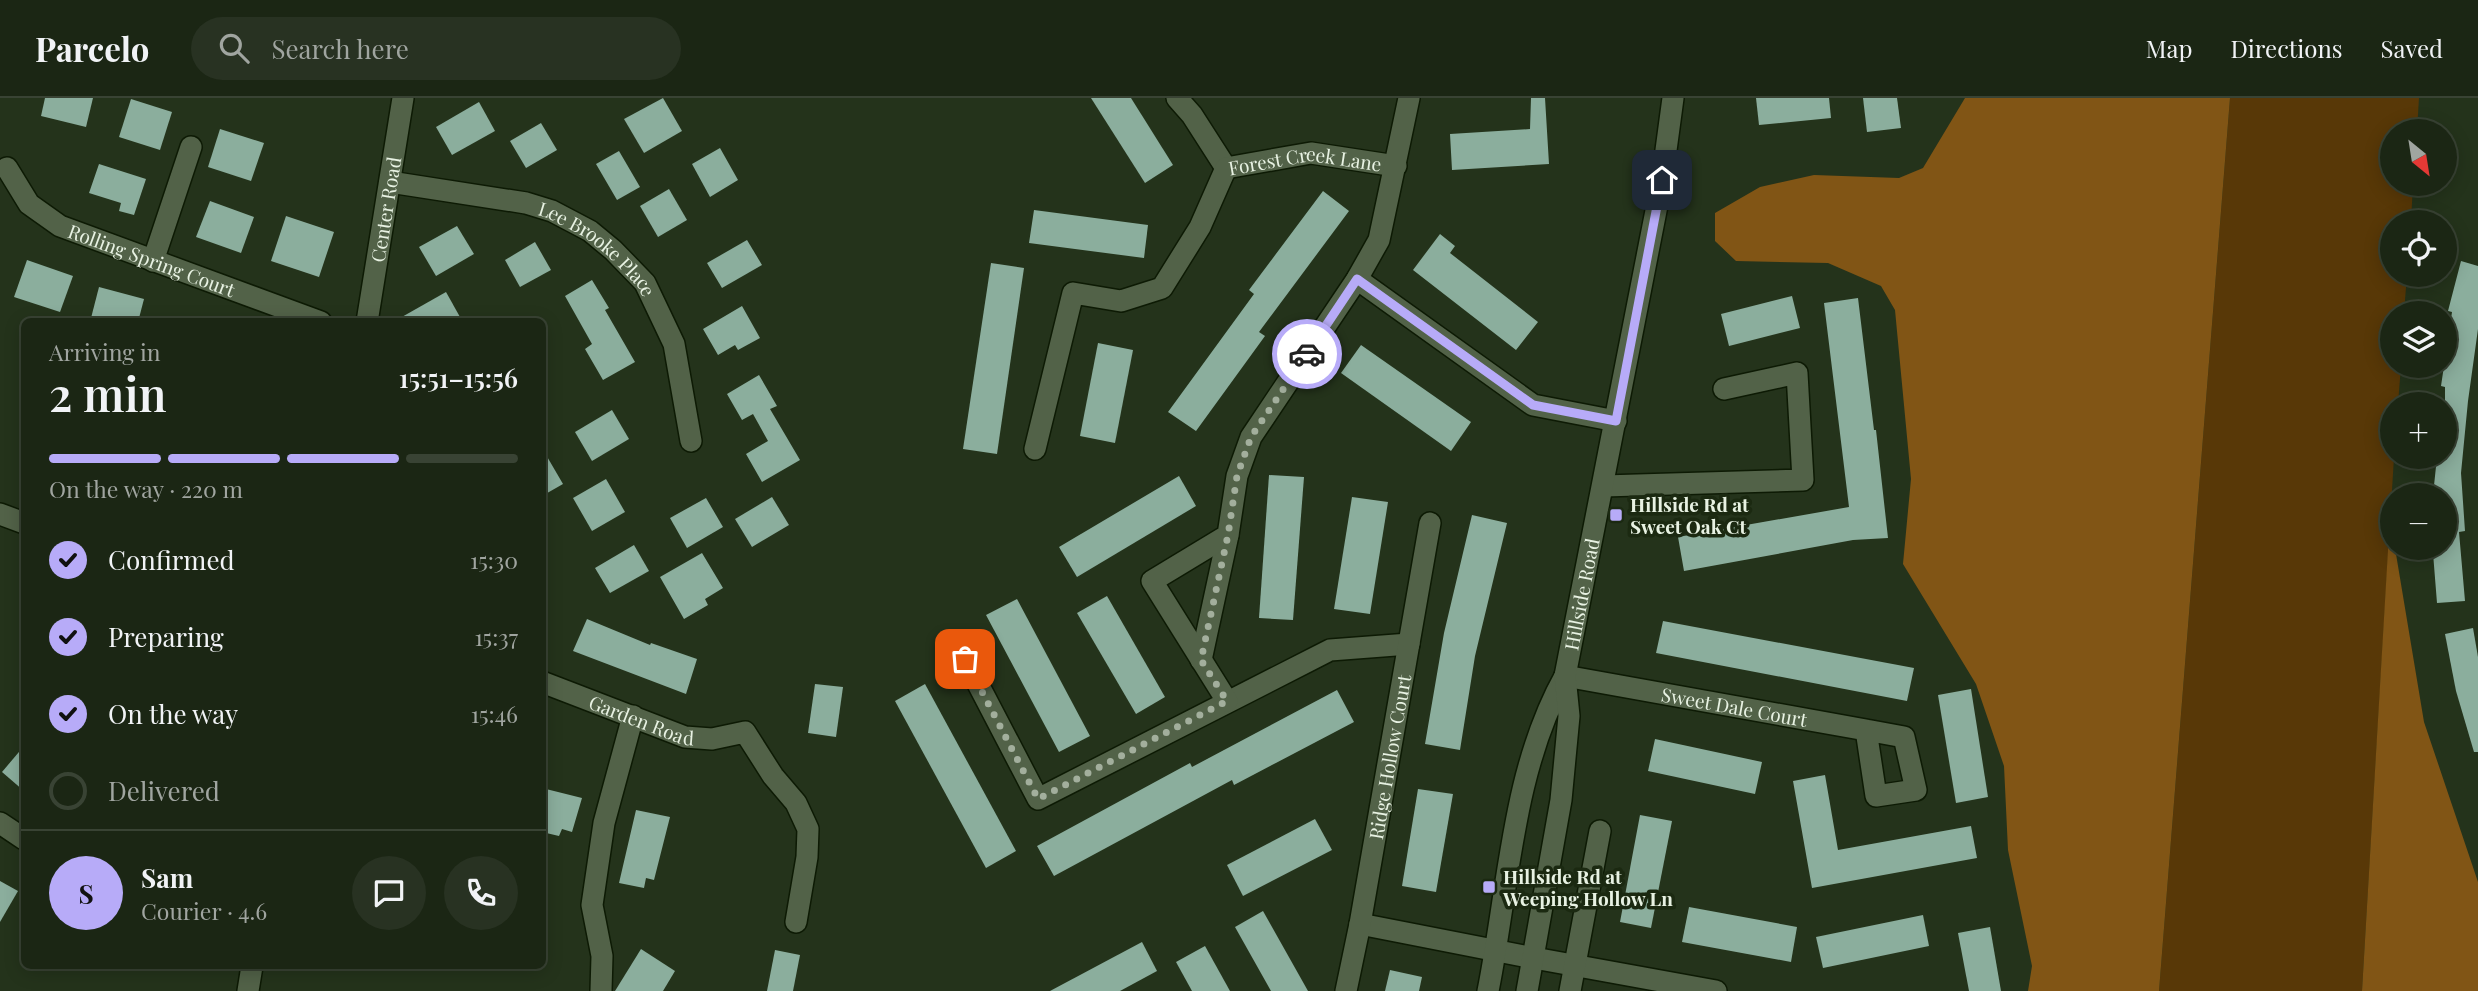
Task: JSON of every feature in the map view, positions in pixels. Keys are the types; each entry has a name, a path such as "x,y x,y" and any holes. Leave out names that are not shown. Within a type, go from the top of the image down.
{"street":[{"name":"Center Road","path":"368,318 403,98"},
{"path":"1177,98 1196,107 1226,168"},
{"path":"1201,660 1228,535 1237,476 1251,437 1357,279 1379,240 1409,98"},
{"name":"Hillside Road","path":"1488,991 1524,785 1550,704 1565,676 1662,180 1673,98"},
{"path":"153,261 191,147"},
{"name":"Forest Creek Lane","path":"1035,449 1073,293 1121,301 1161,288 1200,227 1226,168 1311,153 1396,166"},
{"name":"Rolling Spring Court","path":"7,168 29,204 60,226 310,318"},
{"name":"Lee Brooke Place","path":"390,182 526,203 552,211 590,231 613,250 645,283 674,344 691,441"},
{"path":"1357,279 1533,405 1616,421"},
{"path":"1604,486 1803,481 1797,373 1724,389"},
{"path":"0,514 21,522"},
{"name":"Ridge Hollow Court","path":"1346,991 1430,523"},
{"path":"1227,701 1152,581 1228,535"},
{"path":"965,659 1038,799 1330,650 1409,644"},
{"name":"Hillside Road","path":"1527,991 1561,800 1569,716 1565,676"},
{"name":"Sweet Dale Court","path":"1565,676 1866,730 1904,737 1916,790 1877,796 1866,730"},
{"name":"Garden Road","path":"546,684 685,737 712,739 745,732 773,776 796,803 807,829 807,857 796,922"},
{"path":"601,991 602,956 592,905 604,823 632,716"},
{"path":"0,822 21,837"},
{"path":"1570,991 1600,831"},
{"path":"1360,923 1716,991"},
{"path":"248,991 252,969"}],"shaded area":[{"path":"1965,98 2230,98 2159,991 2028,991 2032,966 2008,850 2004,766 1976,684 1903,564 1911,479 1895,310 1881,286 1828,263 1736,261 1715,241 1715,213 1760,187 1814,175 1899,178 1923,168"},
{"path":"2230,98 2419,98 2418,119 2380,119 2380,196 2412,196 2412,210 2380,210 2380,287 2406,287 2405,301 2380,301 2380,378 2400,378 2399,392 2380,392 2380,469 2393,469 2392,483 2380,483 2380,560 2388,560 2362,991 2159,991"},
{"path":"2387,560 2397,560 2424,722 2478,882 2478,991 2362,991"}],"building":[{"path":"45,98 93,98 86,127 41,116"},
{"path":"663,98 682,131 644,153 624,119"},
{"path":"1091,98 1131,98 1173,165 1145,183"},
{"path":"1531,98 1545,98 1549,164 1452,170 1450,134 1530,129"},
{"path":"1756,98 1829,98 1831,118 1759,125"},
{"path":"1863,98 1897,98 1901,128 1867,132"},
{"path":"131,99 172,112 160,150 119,137"},
{"path":"479,102 495,131 452,155 436,127"},
{"path":"541,123 557,150 526,168 510,141"},
{"path":"220,129 264,143 251,181 208,167"},
{"path":"720,148 738,180 710,197 692,164"},
{"path":"619,151 640,187 617,200 596,164"},
{"path":"99,164 146,179 134,215 119,211 121,203 89,193"},
{"path":"669,189 687,220 658,237 640,206"},
{"path":"1323,191 1349,211 1259,332 1265,336 1196,431 1168,412 1254,294 1249,290"},
{"path":"210,201 254,217 241,253 196,237"},
{"path":"1034,210 1148,225 1144,258 1029,243"},
{"path":"286,216 334,232 319,277 271,261"},
{"path":"457,226 474,254 436,276 419,247"},
{"path":"1440,234 1455,246 1450,253 1538,322 1516,350 1413,270"},
{"path":"747,240 762,265 722,288 707,263"},
{"path":"535,242 551,270 520,287 505,260"},
{"path":"27,260 73,276 60,312 14,297"},
{"path":"2461,261 2478,266 2478,329 2461,473 2465,531 2459,532 2465,601 2437,603 2434,560 2457,560 2457,483 2434,483 2436,469 2457,469 2457,392 2445,392 2445,387 2441,386 2442,378 2457,378 2457,301 2451,301 2454,287 2457,287"},
{"path":"991,263 1024,268 997,454 963,449"},
{"path":"592,280 609,308 605,310 635,362 603,380 585,349 592,344 565,296"},
{"path":"99,287 144,299 139,318 91,318"},
{"path":"446,292 460,317 458,318 400,318"},
{"path":"1792,296 1800,328 1729,346 1721,314"},
{"path":"1858,298 1888,538 1853,540 1684,571 1678,537 1849,507 1824,303"},
{"path":"742,306 760,338 738,350 735,345 718,355 703,329"},
{"path":"1098,343 1133,350 1115,443 1080,436"},
{"path":"1361,345 1471,422 1451,451 1341,373"},
{"path":"759,375 777,406 770,409 800,460 762,482 746,454 768,441 753,414 742,420 727,394"},
{"path":"612,410 629,439 592,461 575,432"},
{"path":"546,455 563,484 546,494"},
{"path":"1269,475 1304,477 1293,620 1259,618"},
{"path":"1179,476 1196,506 1077,577 1059,547"},
{"path":"606,479 625,512 592,531 573,498"},
{"path":"772,497 789,525 752,547 735,519"},
{"path":"1352,497 1388,502 1370,614 1334,609"},
{"path":"706,498 723,527 687,548 670,518"},
{"path":"1472,515 1507,523 1475,656 1460,750 1425,744 1444,633"},
{"path":"634,545 649,571 610,593 595,568"},
{"path":"702,553 723,588 705,599 708,605 684,619 660,577"},
{"path":"1107,596 1165,697 1136,714 1077,613"},
{"path":"1017,599 1090,736 1059,752 986,615"},
{"path":"587,619 650,645 651,643 697,659 686,694 573,651"},
{"path":"1663,621 1914,668 1907,701 1656,653"},
{"path":"2473,628 2478,657 2478,752 2474,752 2456,691 2445,634"},
{"path":"815,684 843,687 836,737 808,733"},
{"path":"925,684 1016,851 986,868 895,701"},
{"path":"1971,689 1988,797 1956,803 1938,695"},
{"path":"1337,690 1354,722 1234,785 1232,780 1054,876 1037,846 1190,763 1192,767"},
{"path":"1655,739 1762,762 1755,794 1648,771"},
{"path":"21,750 21,788 2,772"},
{"path":"1825,775 1838,850 1971,826 1977,858 1812,888 1793,781"},
{"path":"546,789 582,798 572,832 562,829 559,836 546,833"},
{"path":"1418,789 1453,794 1436,892 1402,886"},
{"path":"636,810 670,817 654,880 646,878 644,888 619,883"},
{"path":"1640,815 1672,821 1651,928 1620,922"},
{"path":"1315,819 1332,850 1243,896 1227,865"},
{"path":"0,881 18,891 0,922"},
{"path":"1689,907 1797,927 1791,962 1682,942"},
{"path":"1263,911 1308,991 1271,991 1235,927"},
{"path":"1923,915 1929,946 1823,968 1816,937"},
{"path":"1990,927 2001,991 1969,991 1958,933"},
{"path":"1142,942 1157,971 1120,991 1050,991"},
{"path":"1205,946 1230,991 1192,991 1176,962"},
{"path":"641,949 675,971 663,991 615,991"},
{"path":"775,950 800,955 793,991 767,991"},
{"path":"1390,970 1422,977 1419,991 1385,991"}],"way so far":[{"path":"965,659 1038,799 1227,701 1201,660 1228,535 1237,476 1251,437 1307,354"}],"place":[{"name":"Hillside Rd at Sweet Oak Ct","path":"1616,515"},
{"name":"Hillside Rd at Weeping Hollow Ln","path":"1489,887"}],"route":[{"path":"1307,354 1357,279 1533,405 1616,421 1662,180"}]}
